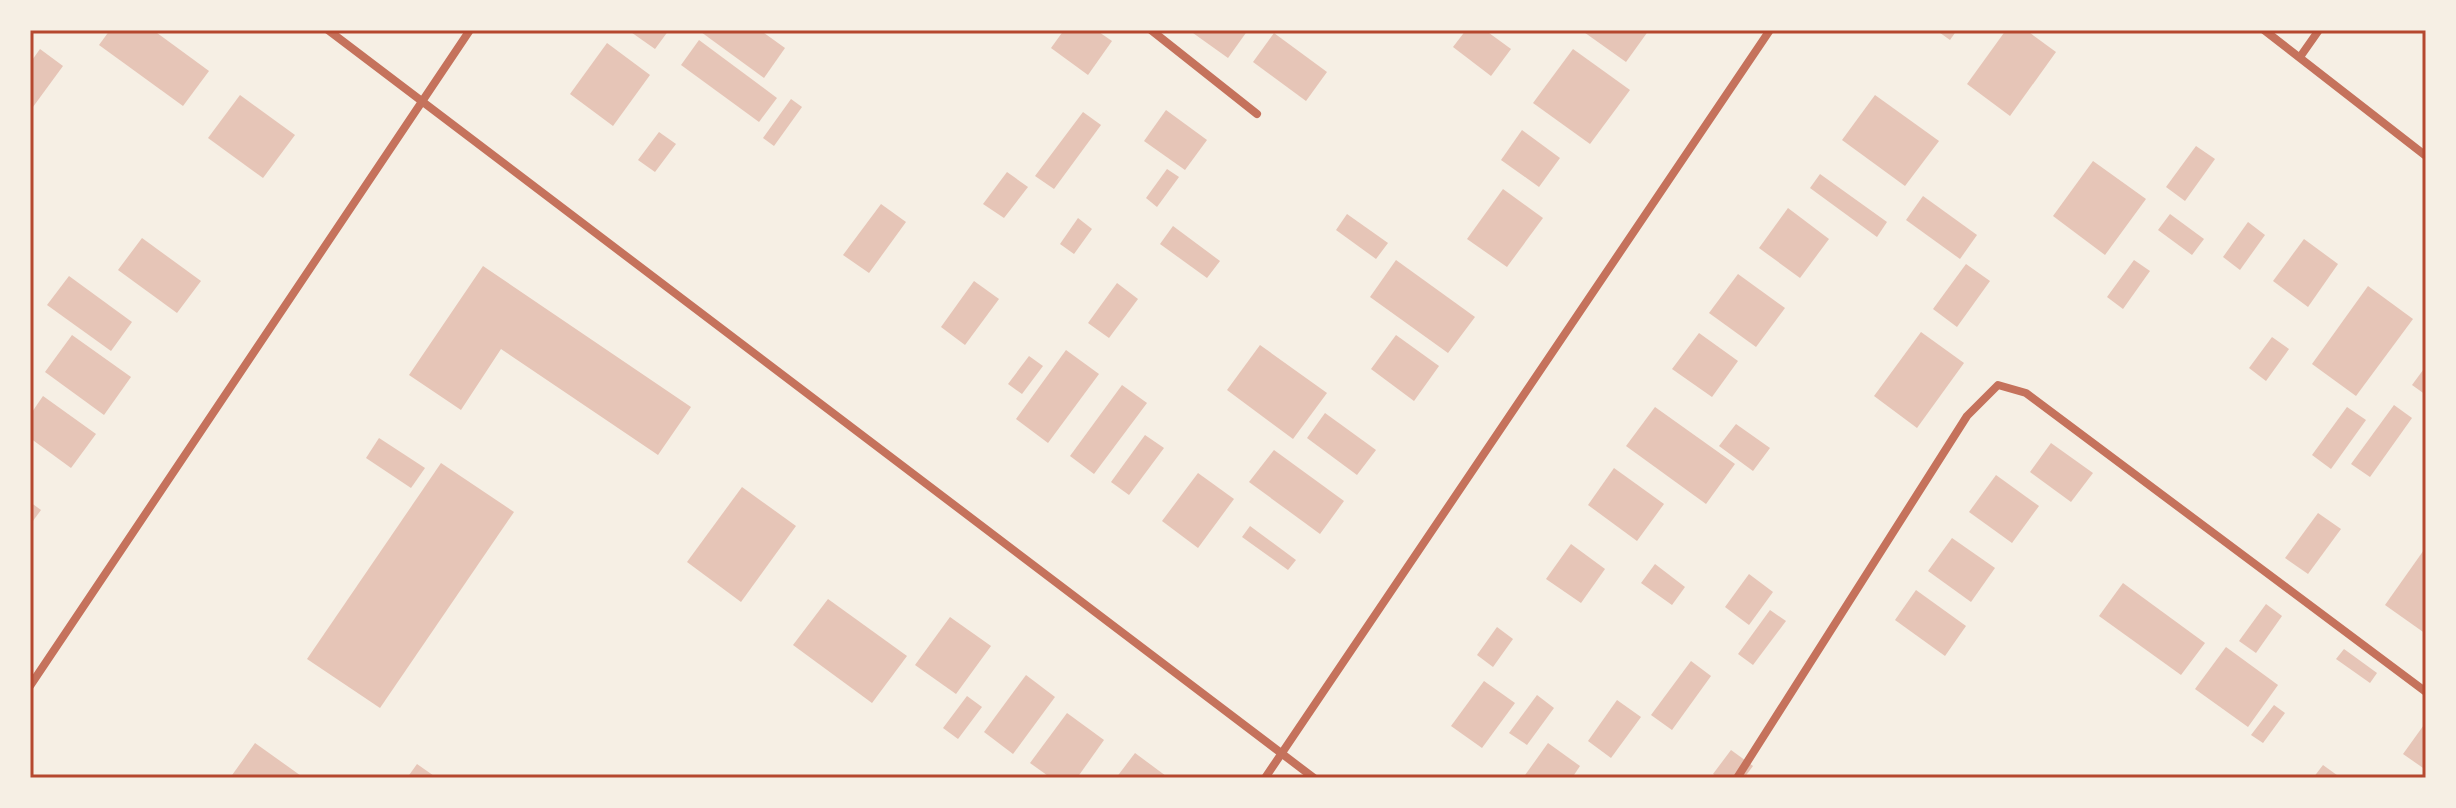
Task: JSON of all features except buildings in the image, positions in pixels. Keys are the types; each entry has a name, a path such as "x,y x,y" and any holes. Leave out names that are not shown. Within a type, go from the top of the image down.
{"street":[{"path":"328,30 1314,778"},
{"path":"30,686 470,30"},
{"path":"1151,30 1257,114"},
{"path":"1265,778 1770,30"},
{"path":"2264,30 2426,156"},
{"path":"2300,57 2319,30"},
{"path":"1737,778 1967,416 1998,385 2026,393 2426,692"}]}
